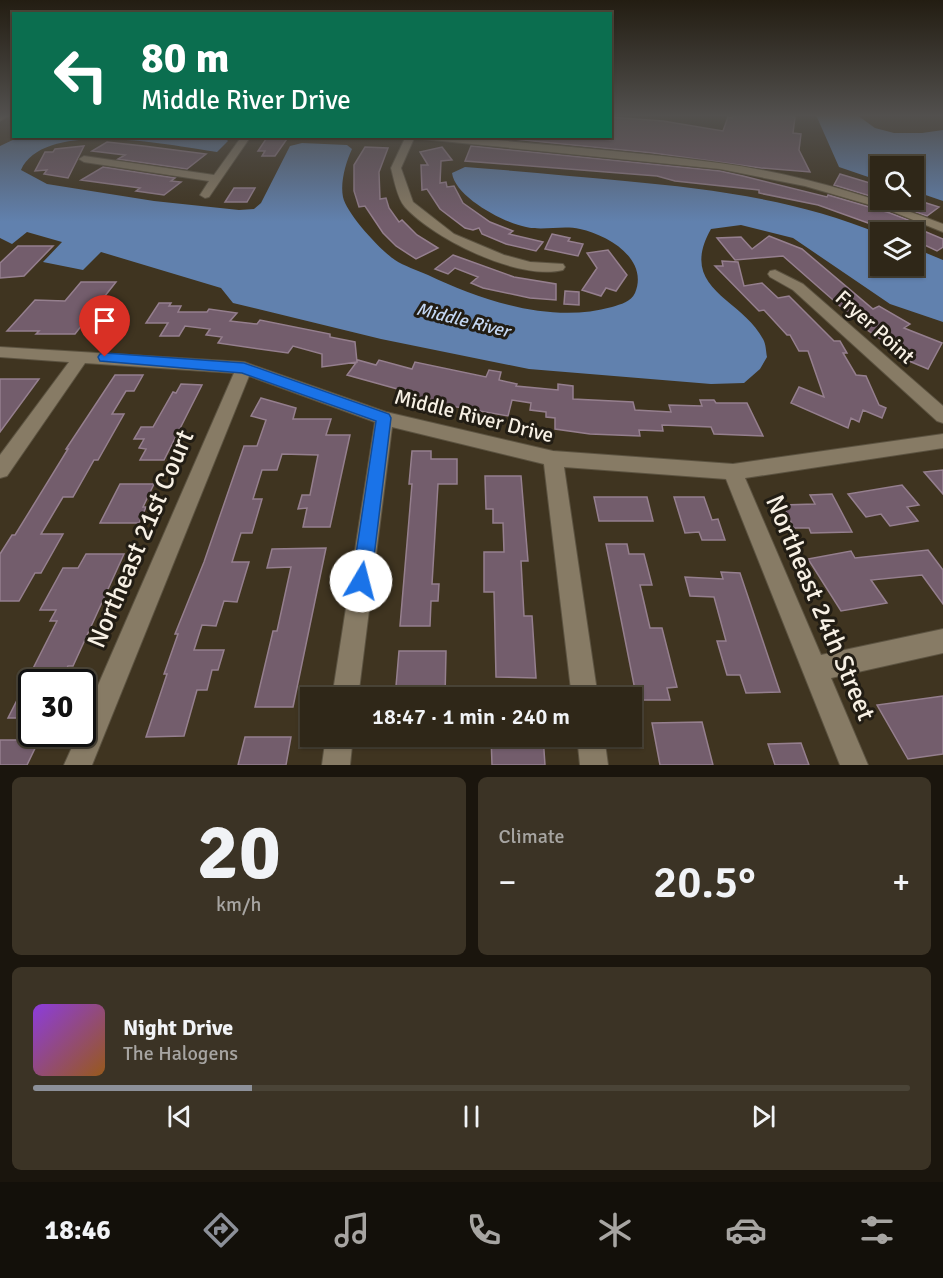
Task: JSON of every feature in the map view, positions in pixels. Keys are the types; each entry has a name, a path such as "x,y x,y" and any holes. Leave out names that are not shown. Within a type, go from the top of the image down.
{"street":[{"path":"205,195 237,151"},
{"path":"404,151 396,168 408,204 450,237 499,258 530,266 558,267"},
{"path":"568,151 720,166 807,183 895,209 943,228"},
{"path":"84,159 216,180"},
{"name":"Fryer Point","path":"775,274 798,287 943,416"},
{"name":"Middle River Drive","path":"0,352 244,368 384,418 553,459 733,472 943,441"},
{"path":"0,470 82,356"},
{"name":"Northeast 21st Court","path":"78,765 244,368"},
{"path":"347,687 384,418"},
{"path":"553,459 584,687"},
{"name":"Northeast 24th Street","path":"733,472 854,765"},
{"path":"814,669 943,641"},
{"path":"336,765 338,747"},
{"path":"592,747 594,765"}],"water":[{"name":"Middle River","path":"0,151 41,151 34,154 21,170 47,184 154,201 239,210 254,209 261,203 288,151 351,151 343,179 343,197 350,212 373,240 402,264 449,285 495,301 542,311 589,312 612,307 631,299 638,281 631,259 613,243 602,237 573,228 533,228 517,225 482,208 471,200 455,182 452,173 465,167 722,192 786,204 849,222 870,230 870,276 924,276 924,252 943,260 943,322 890,304 793,238 741,225 711,229 703,249 702,266 707,279 716,291 753,325 764,341 767,357 760,369 744,383 711,384 529,369 381,339 233,303 221,288 101,252 83,270 43,262 62,242 27,232 12,244 0,238"},
{"path":"832,151 943,151 943,201 924,194 924,156 870,156 870,178 839,167"}],"building":[{"path":"82,151 68,178 44,174 47,170 35,171 45,152"},
{"path":"92,151 180,151 206,154 187,169 118,159 125,155"},
{"path":"258,151 279,151 275,156 262,156 265,151"},
{"path":"363,151 387,151 379,172 380,199 386,198 389,208 399,222 402,220 417,235 438,248 416,259 396,246 383,233 365,206 359,207 354,191 354,165"},
{"path":"445,151 452,160 441,161 440,183 446,182 447,187 454,186 463,203 490,222 513,231 509,234 543,242 536,251 506,244 482,234 479,228 473,230 465,228 440,209 427,189 422,190 421,165 428,165 420,152"},
{"path":"469,151 518,151 720,171 827,197 828,195 913,222 870,224 818,205 759,193 759,190 675,181 657,176 465,161"},
{"path":"630,151 799,151 810,172 761,168"},
{"path":"103,167 175,178 171,181 181,182 164,195 136,191 140,188 81,180"},
{"path":"840,174 870,183 870,196 834,185"},
{"path":"234,188 255,188 247,202 225,202"},
{"path":"924,202 939,207 927,216 910,210 924,210"},
{"path":"924,231 943,239 943,247 937,251 924,245"},
{"path":"552,234 583,244 578,256 545,249"},
{"path":"769,236 802,249 873,309 879,306 910,324 904,328 942,343 928,369 909,361 912,355 892,347 866,329 870,327 849,314 783,256 735,260 717,238 741,237 752,249"},
{"path":"18,246 53,246 24,276 0,278 0,263"},
{"path":"608,250 627,275 616,291 606,288 601,296 582,290 597,268 587,253"},
{"path":"453,255 514,277 556,284 556,300 530,298 483,288 471,283 478,277 455,268 448,274 435,269"},
{"path":"722,261 738,262 744,286 762,283 778,298 789,296 834,341 840,341 847,353 843,353 856,375 866,376 879,405 886,408 882,418 863,410 859,422 851,418 848,428 791,403 799,387 824,397 808,351 799,351 790,335 787,335 764,310 759,311 715,266 723,266"},
{"path":"81,282 116,282 75,334 7,331 35,300 65,301"},
{"path":"565,291 579,292 579,305 564,304"},
{"path":"159,303 181,306 178,312 207,312 209,309 237,313 230,321 257,324 260,320 330,334 330,337 355,342 357,362 322,367 322,354 293,346 288,353 218,343 222,337 206,335 210,329 185,326 179,336 160,336 168,323 146,323"},
{"path":"358,360 376,365 379,360 412,369 415,362 486,377 489,370 501,372 499,380 517,384 516,386 558,390 558,384 573,386 573,399 633,402 635,410 671,412 669,405 702,406 700,400 714,400 716,403 747,403 763,436 714,434 711,427 662,425 663,431 639,430 640,436 590,434 555,429 555,418 546,417 546,412 530,410 531,403 512,400 508,416 428,402 430,399 400,393 401,390 347,375"},
{"path":"115,375 143,375 134,391 126,391 112,414 124,414 98,460 94,460 73,497 63,497 41,534 63,534 41,573 35,573 19,601 0,601 0,554 12,535 15,535 68,449 66,449"},
{"path":"0,379 39,379 0,432"},
{"path":"181,384 202,385 164,460 140,460 146,449 139,448 144,439 134,439 141,427 153,427 173,392 176,393"},
{"path":"261,398 296,408 293,419 331,419 326,435 350,435 330,527 303,527 307,508 298,509 302,495 310,495 318,455 282,454 277,470 262,470 253,499 262,499 252,533 241,533 232,562 249,562 237,602 224,601 216,626 202,625 194,650 224,650 218,670 212,670 207,690 197,690 184,736 146,737 167,674 164,674 178,634 175,634 204,562 244,446 257,446 266,420 251,416"},
{"path":"412,451 431,451 431,459 457,459 457,484 438,484 432,584 439,584 438,601 431,601 430,626 400,626 412,484 409,484"},
{"path":"943,470 943,494 924,472"},
{"path":"485,476 521,476 528,561 521,561 524,616 532,616 536,678 496,677 494,592 484,592 484,552 504,552 503,523 493,523 493,509 486,509"},
{"path":"120,484 154,484 143,507 146,507 139,523 100,523"},
{"path":"902,485 919,505 907,507 918,521 890,526 881,514 866,517 848,494"},
{"path":"832,494 852,532 811,533 809,528 794,528 783,505 815,504 810,495"},
{"path":"594,497 647,497 653,521 599,521"},
{"path":"674,497 704,497 712,520 718,519 725,540 702,540 699,532 685,533"},
{"path":"606,544 627,544 629,554 644,554 652,585 640,585 650,628 662,628 677,687 667,688 670,700 642,700 642,687 634,687"},
{"path":"326,548 293,707 255,707 273,631 277,631 291,567 267,568 272,549"},
{"path":"928,550 943,570 943,604 922,575 871,580 887,603 841,611 808,559 851,551 855,558"},
{"path":"86,554 124,554 73,666 68,666 66,669 33,669 57,621 50,621 56,610 40,610 63,568 78,568"},
{"path":"721,572 740,573 780,692 746,693 740,675 727,675 717,641 726,641 714,597 690,596 685,577 723,579"},
{"path":"399,651 446,651 445,687 396,687"},
{"path":"943,696 943,754 908,759 877,705"},
{"path":"18,698 18,718 8,718"},
{"path":"702,722 713,765 660,765 652,723"},
{"path":"245,737 291,737 286,765 238,765"},
{"path":"0,740 18,740 18,747 36,747 27,765 0,765"},
{"path":"801,743 809,765 775,765 768,744"},
{"path":"491,747 544,747 545,765 492,765"}],"route":[{"path":"105,357 244,368 384,418 361,581"}]}
